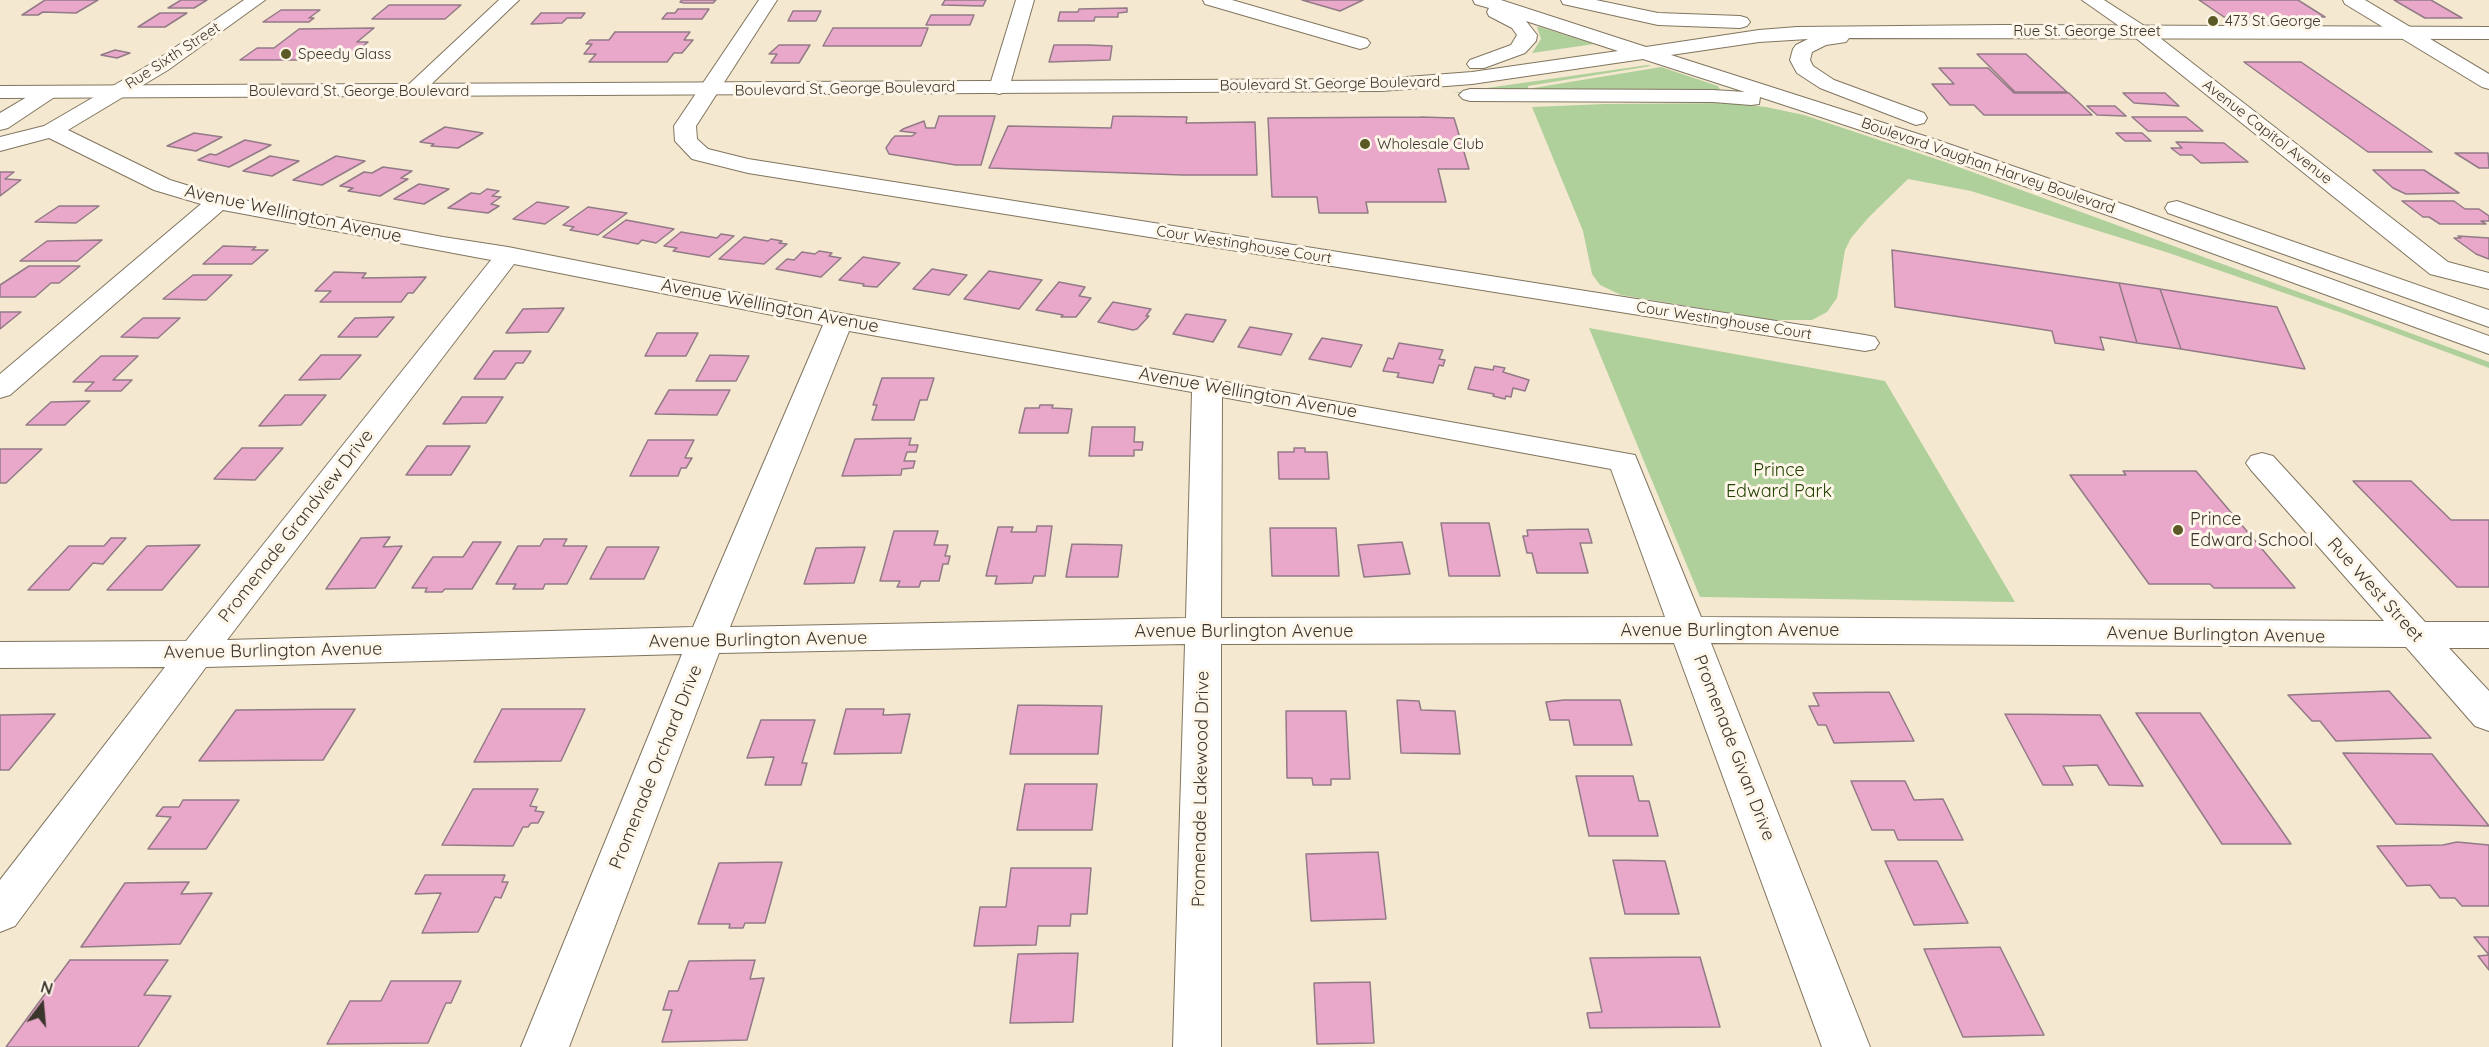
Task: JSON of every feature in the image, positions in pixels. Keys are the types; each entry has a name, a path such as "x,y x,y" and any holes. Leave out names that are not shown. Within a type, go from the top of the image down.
{"street":[{"name":"Rue Sixth Street","path":"119,92 161,66 256,0"},
{"path":"414,90 510,0"},
{"name":"Cour Westinghouse Court","path":"768,0 706,90 685,126 686,141 700,154 728,163 1864,343"},
{"path":"999,88 1025,0"},
{"path":"1212,0 1360,43"},
{"path":"1162,87 1419,73 1492,60 1522,46 1527,34 1519,24 1469,0"},
{"name":"Boulevard Vaughan Harvey Boulevard","path":"1482,0 1830,112 2110,208 2489,346"},
{"name":"Boulevard Vaughan Harvey Boulevard","path":"1540,0 2113,186 2489,319"},
{"path":"1569,0 1635,16 1680,22 1864,22 2002,31"},
{"name":"Avenue Capitol Avenue","path":"2091,0 2139,31 2439,268 2489,281"},
{"path":"2352,0 2489,83"},
{"path":"1938,127 1817,79 1801,64 1801,52 1810,45 1834,38 1926,36 2002,31"},
{"name":"Rue St. George Street","path":"1686,47 1797,33 2002,31 2489,33"},
{"name":"Boulevard St. George Boulevard","path":"0,92 1382,85 1443,81 1686,47"},
{"path":"1162,87 1489,96 1713,96 1762,100 1830,112"},
{"path":"0,123 48,92"},
{"path":"0,144 52,131 119,92"},
{"name":"Avenue Wellington Avenue","path":"52,131 162,185 218,202 443,245 508,255 839,321 1576,453"},
{"path":"0,389 218,202"},
{"name":"Promenade Grandview Drive","path":"0,913 196,654 508,255"},
{"name":"Promenade Orchard Drive","path":"545,1047 706,640 839,321"},
{"name":"Promenade Lakewood Drive","path":"1197,1047 1207,386"},
{"name":"Promenade Givan Drive","path":"1576,453 1624,462 1846,1047"},
{"name":"Rue West Street","path":"2262,463 2489,716"},
{"name":"Avenue Burlington Avenue","path":"0,656 196,654 706,640 1204,632 1689,630 2416,637 2489,635"}],"green space":[{"path":"1537,27 1594,44 1532,53 1541,39"},
{"path":"1651,66 1528,86 1529,91 1452,93"},
{"path":"1661,67 1718,86 1721,91 1534,91 1533,88"},
{"path":"1731,103 1804,115 1945,162 2489,362 2489,368 2342,313 2169,253 1971,191 1908,179 1851,238 1845,250 1837,298 1827,312 1812,320 1773,320 1621,295 1600,285 1592,274 1583,231 1532,107"},
{"name":"Prince Edward Park","path":"1589,328 1885,381 2015,602 1700,597"}],"building":[{"path":"45,0 98,0 76,13 43,12 38,15 22,15"},
{"path":"181,0 207,0 194,8 168,8"},
{"path":"682,0 716,0 713,3 684,3 680,2"},
{"path":"945,0 986,0 983,6 942,5"},
{"path":"1302,0 1363,0 1340,11"},
{"path":"2199,0 2298,0 2325,17 2224,17"},
{"path":"2394,0 2431,0 2462,18 2425,18"},
{"path":"389,5 461,5 445,19 372,19"},
{"path":"1127,8 1127,12 1118,13 1118,17 1095,17 1094,21 1058,21 1060,12 1078,12 1079,9"},
{"path":"678,9 709,9 702,19 662,19 667,13 675,13"},
{"path":"281,10 320,10 309,18 314,18 309,22 263,22"},
{"path":"793,11 821,11 816,21 788,21"},
{"path":"160,13 187,13 165,27 138,27"},
{"path":"541,13 585,13 581,18 567,18 562,23 531,24"},
{"path":"931,15 974,15 970,25 926,25"},
{"path":"374,28 357,42 368,42 347,60 240,60 257,48 274,48 299,29"},
{"path":"833,28 928,28 921,46 823,46"},
{"path":"615,32 690,32 684,40 693,40 682,53 674,53 667,62 589,62 596,54 584,54 592,44 586,44 590,40 609,40"},
{"path":"779,45 810,45 799,63 771,63 777,54 769,54"},
{"path":"1054,45 1112,46 1110,60 1049,62"},
{"path":"115,50 130,53 117,58 101,55"},
{"path":"1977,54 2026,54 2067,92 2015,92"},
{"path":"2244,62 2301,62 2432,152 2368,152"},
{"path":"1939,68 1988,68 2014,93 2069,93 2092,115 1984,115 1974,105 1950,105 1932,84 1954,84"},
{"path":"2123,93 2165,93 2179,106 2134,103"},
{"path":"2087,106 2115,106 2126,116 2097,115"},
{"path":"939,116 995,116 981,165 956,165 889,154 886,148 895,136 912,136 916,133 900,131 924,121 926,128 935,128"},
{"path":"1113,116 1187,117 1186,123 1255,122 1257,175 1183,175 989,168 1008,126 1111,128"},
{"path":"2132,117 2186,117 2203,131 2148,131"},
{"name":"Wholesale Club","path":"1268,118 1454,118 1469,169 1438,169 1446,202 1366,202 1368,213 1319,213 1317,197 1272,197"},
{"path":"445,127 483,133 458,148 431,146 434,144 420,142"},
{"path":"194,133 222,137 196,151 167,146"},
{"path":"2116,133 2142,133 2151,141 2125,141"},
{"path":"245,140 271,145 229,167 198,160 210,154 216,155"},
{"path":"2176,142 2224,143 2248,162 2201,163 2192,155 2180,155 2171,148 2182,148"},
{"path":"2455,153 2488,153 2489,168 2479,168"},
{"path":"270,156 299,161 272,176 243,171"},
{"path":"336,156 365,161 322,185 293,180"},
{"path":"383,167 412,171 401,178 408,179 380,196 348,191 353,188 340,186 364,172 372,173"},
{"path":"2373,170 2424,170 2459,193 2406,194 2393,188"},
{"path":"0,172 14,172 5,179 21,180 0,196"},
{"path":"419,184 449,189 424,204 394,199"},
{"path":"487,189 499,191 492,196 501,197 491,204 499,206 488,213 448,208 471,193 480,194"},
{"path":"2402,201 2454,201 2465,209 2479,209 2489,216 2489,221 2481,221 2486,224 2440,224 2429,217 2423,217"},
{"path":"537,202 569,207 545,224 513,219"},
{"path":"59,206 99,206 76,223 35,222"},
{"path":"588,207 627,213 598,235 570,230 574,227 563,225"},
{"path":"626,220 674,229 656,243 642,240 638,244 603,237"},
{"path":"681,232 717,238 721,234 734,236 709,257 673,251 677,248 664,246"},
{"path":"2458,236 2489,238 2489,259 2476,254 2454,238 2461,238"},
{"path":"744,237 768,241 771,239 787,244 764,264 719,259"},
{"path":"102,240 77,261 20,261 47,241"},
{"path":"223,246 256,247 252,250 268,250 252,264 203,264"},
{"path":"1892,250 2119,283 2137,343 2100,337 2104,350 2055,343 2052,331 1895,307"},
{"path":"819,251 832,253 829,256 841,258 821,277 776,269 787,259 794,260 802,252 815,254"},
{"path":"863,257 900,263 877,287 839,280"},
{"path":"29,266 80,266 59,283 51,283 35,297 0,297 0,285"},
{"path":"932,269 967,275 949,295 913,289"},
{"path":"989,271 1042,280 1019,309 964,299"},
{"path":"334,272 366,273 362,278 426,277 413,293 408,293 401,302 320,302 331,291 315,291"},
{"path":"193,275 232,275 206,300 163,299"},
{"path":"1059,282 1085,287 1079,296 1091,298 1076,317 1061,317 1063,315 1036,310"},
{"path":"2119,283 2160,289 2181,349 2137,343"},
{"path":"2160,289 2277,307 2305,369 2181,349"},
{"path":"1113,302 1151,309 1146,316 1149,316 1137,329 1133,330 1098,322"},
{"path":"564,308 548,332 506,333 523,309"},
{"path":"0,312 21,312 0,329"},
{"path":"1186,314 1226,320 1213,342 1173,334"},
{"path":"394,317 377,337 338,337 355,318"},
{"path":"143,318 180,318 158,338 121,337"},
{"path":"1250,327 1292,334 1281,355 1238,347"},
{"path":"657,333 698,333 686,356 645,356"},
{"path":"1322,338 1362,345 1351,367 1309,359"},
{"path":"1399,343 1443,350 1439,359 1445,360 1443,366 1439,365 1433,383 1397,377 1399,373 1383,371 1388,358 1393,359"},
{"path":"494,351 531,351 523,363 516,363 505,379 474,379"},
{"path":"321,355 361,355 340,379 299,380"},
{"path":"710,355 749,356 736,381 696,381"},
{"path":"101,356 138,356 113,380 132,380 121,391 85,391 94,382 73,382"},
{"path":"1494,366 1505,368 1503,372 1529,380 1525,391 1513,388 1511,397 1506,396 1505,399 1493,396 1494,394 1468,389 1475,367 1493,370"},
{"path":"882,378 934,378 927,400 920,400 914,420 872,420 877,405 873,405"},
{"path":"669,390 730,390 717,415 655,414"},
{"path":"285,395 326,395 301,425 259,426"},
{"path":"462,397 503,397 486,423 443,424"},
{"path":"90,401 65,425 26,425 51,402"},
{"path":"1040,405 1072,409 1068,433 1019,433 1025,408 1039,408"},
{"path":"1092,427 1135,427 1134,442 1143,442 1142,450 1134,450 1134,456 1089,456"},
{"path":"911,438 909,445 918,445 916,452 907,452 904,461 915,461 913,468 902,469 901,475 842,476 855,439"},
{"path":"648,440 694,440 685,458 692,458 686,468 681,468 678,476 630,476"},
{"path":"427,446 470,446 451,475 406,475"},
{"path":"242,448 283,448 255,480 214,479"},
{"path":"1294,448 1305,448 1305,452 1327,452 1329,479 1279,479 1278,452 1294,452"},
{"path":"0,449 42,449 6,483 0,483"},
{"name":"Prince Edward School","path":"2123,471 2196,471 2295,588 2214,588 2210,584 2149,584 2070,475 2126,475"},
{"path":"2353,481 2411,481 2451,520 2489,520 2489,587 2457,587"},
{"path":"1441,523 1489,523 1500,576 1449,576"},
{"path":"1037,526 1052,526 1045,576 1034,576 1032,583 995,584 997,576 986,576 998,527 1013,527 1011,532 1036,532"},
{"path":"1270,528 1336,528 1339,576 1272,576"},
{"path":"1588,529 1592,543 1580,543 1588,573 1537,573 1532,553 1527,553 1523,536 1528,536 1527,530"},
{"path":"894,531 938,531 934,545 948,545 945,556 950,556 948,564 943,564 939,581 921,581 919,587 897,587 900,581 880,581"},
{"path":"390,537 383,547 402,546 375,588 326,589 361,538"},
{"path":"111,538 126,538 103,564 93,563 69,590 28,590 69,546 104,546"},
{"path":"544,539 567,539 563,546 587,546 567,584 545,584 543,589 513,589 516,584 496,584 518,546 540,546"},
{"path":"473,542 501,542 472,589 425,592 427,588 412,588 433,557 463,557"},
{"path":"1402,542 1410,574 1364,577 1358,545"},
{"path":"1072,544 1122,545 1118,577 1066,577"},
{"path":"200,545 162,590 107,590 147,546"},
{"path":"607,547 659,547 644,579 590,579"},
{"path":"865,547 854,583 804,584 816,548"},
{"path":"2389,691 2431,738 2336,741 2320,721 2312,721 2288,695"},
{"path":"1889,692 1914,741 1834,743 1826,725 1818,725 1809,706 1819,706 1813,693"},
{"path":"1397,700 1419,701 1421,710 1455,711 1460,754 1401,753"},
{"path":"1620,700 1632,745 1574,745 1569,720 1550,720 1546,702"},
{"path":"1018,705 1102,706 1098,754 1010,754"},
{"path":"355,709 323,760 199,761 236,710"},
{"path":"502,709 585,709 561,761 474,762"},
{"path":"846,709 884,709 883,715 910,714 901,753 834,754"},
{"path":"1286,711 1346,711 1350,779 1331,779 1331,785 1313,785 1312,778 1287,778"},
{"path":"2136,713 2200,713 2291,844 2222,844"},
{"path":"55,714 9,770 0,770 0,715"},
{"path":"2005,714 2100,715 2143,786 2109,785 2097,765 2063,766 2073,785 2043,785"},
{"path":"761,720 815,720 802,763 807,763 801,785 765,785 774,757 747,758"},
{"path":"2343,753 2432,754 2489,826 2396,824"},
{"path":"1576,776 1633,776 1639,801 1649,801 1658,836 1589,836"},
{"path":"1851,781 1905,781 1914,800 1943,799 1963,840 1898,840 1894,830 1872,830"},
{"path":"1025,784 1097,784 1092,830 1017,830"},
{"path":"473,789 538,789 530,806 537,807 535,811 544,812 538,823 531,823 528,827 523,827 513,846 442,845"},
{"path":"183,800 239,800 206,849 148,849 171,817 156,816 163,807 179,807"},
{"path":"2457,842 2489,845 2489,906 2462,906 2455,898 2440,898 2430,885 2407,886 2377,846 2443,845"},
{"path":"1378,852 1386,919 1311,921 1306,854"},
{"path":"1613,860 1665,861 1679,914 1625,914"},
{"path":"1885,861 1937,861 1968,923 1914,925"},
{"path":"782,862 765,923 745,923 743,928 729,928 730,924 698,924 719,863"},
{"path":"1011,868 1091,868 1087,914 1071,914 1070,926 1038,926 1036,945 974,946 980,907 1006,907"},
{"path":"425,875 505,875 502,882 508,882 501,898 495,897 478,932 422,933 441,893 415,894"},
{"path":"189,882 181,894 212,893 180,944 81,947 125,883"},
{"path":"2474,937 2489,937 2489,955"},
{"path":"2000,947 2044,1035 1963,1037 1924,949"},
{"path":"1078,953 1073,1022 1010,1023 1018,954"},
{"path":"2489,955 2489,970 2478,956"},
{"path":"1700,957 1720,1027 1590,1028 1587,1013 1602,1012 1590,958"},
{"path":"70,960 168,960 144,995 171,996 138,1047 6,1047"},
{"path":"755,960 750,979 764,978 747,1040 662,1042 672,1010 663,1010 669,991 678,991 689,961"},
{"path":"391,981 461,981 451,1003 446,1003 428,1043 327,1044 350,1001 381,1001"},
{"path":"1370,982 1374,1043 1317,1044 1314,983"}],"place":[{"name":"473 St George","path":"2213,21"},
{"name":"Speedy Glass","path":"286,54"},
{"name":"Wholesale Club","path":"1365,144"},
{"name":"Prince Edward School","path":"2178,530"}]}
